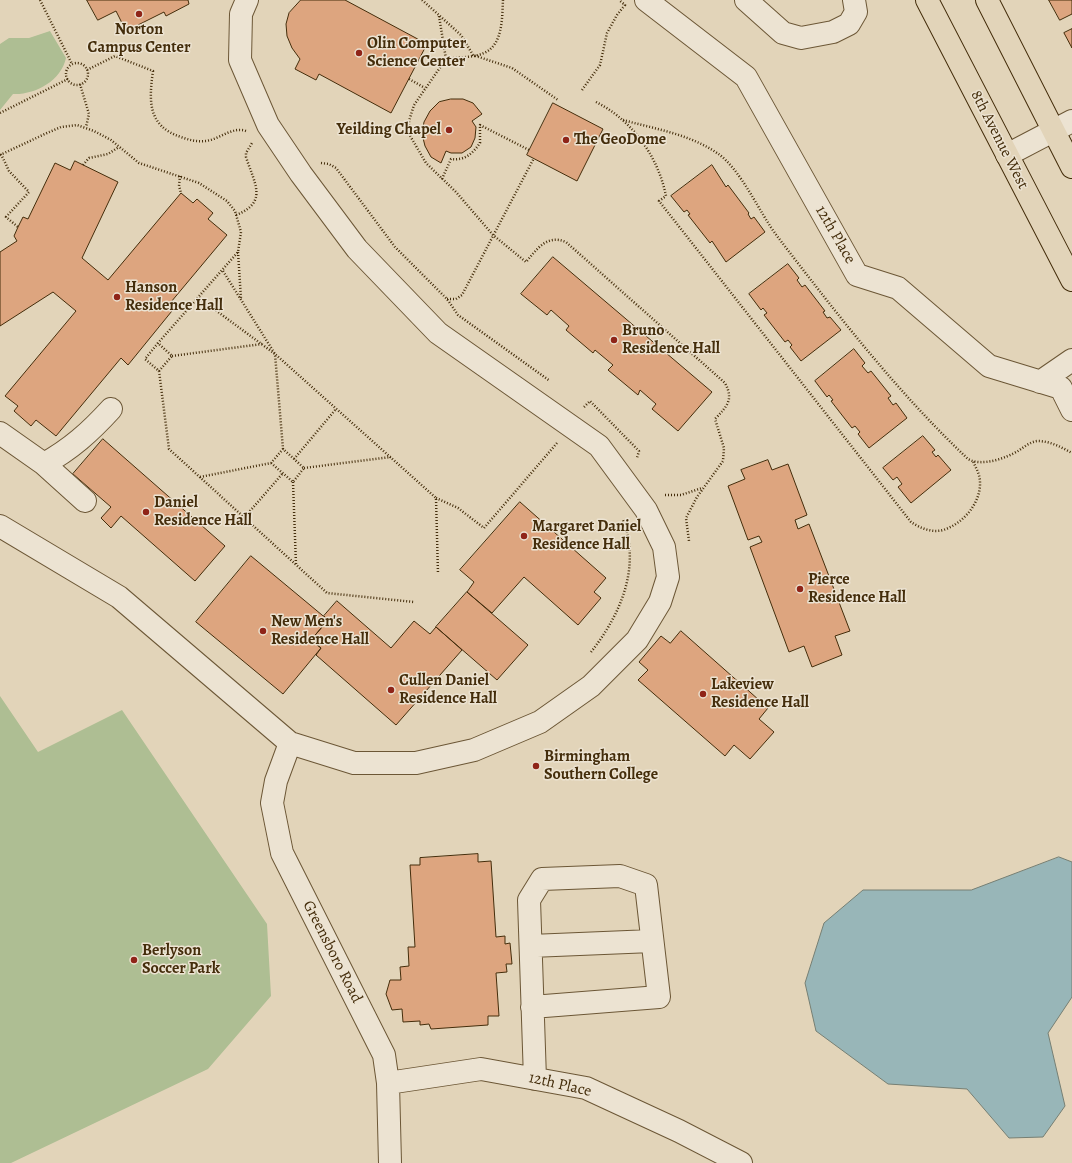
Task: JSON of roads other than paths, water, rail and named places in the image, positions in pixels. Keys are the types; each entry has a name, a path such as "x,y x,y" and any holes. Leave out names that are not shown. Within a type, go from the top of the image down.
{"main road":[{"name":"8th Avenue West","path":"927,0 1072,280"},
{"path":"987,0 1063,126 1072,166"}],"street":[{"path":"0,526 119,597 290,743 354,763 416,763 474,750 540,722 591,686 637,640 660,602 668,577 664,547 646,510 599,446 438,333 356,249 301,174 268,125 240,60 241,14 247,0"},
{"name":"12th Place","path":"646,0 746,77 857,274 898,288 989,366 1061,388 1072,410"},
{"path":"746,0 783,33 800,38 833,32 849,24 856,12 854,0"},
{"path":"1007,156 1063,126"},
{"path":"1040,382 1072,360"},
{"path":"44,464 67,451 93,429 111,410"},
{"path":"0,433 44,464 85,501"},
{"name":"Greensboro Road","path":"290,743 276,781 272,803 282,853 384,1055 388,1083 390,1163"},
{"path":"532,1007 658,997 646,885 620,876 542,879 529,900 532,1007 535,1079"},
{"path":"531,946 652,941"},
{"name":"12th Place","path":"388,1083 481,1069 586,1088 679,1131 741,1163"}],"water":[{"path":"1059,857 1072,862 1072,997 1048,1033 1065,1106 1043,1137 1009,1138 967,1089 888,1084 816,1031 805,983 824,923 863,890 971,890"}],"place":[{"name":"Norton Campus Center","path":"139,14"},
{"name":"Olin Computer Science Center","path":"359,53"},
{"name":"Yeilding Chapel","path":"449,130"},
{"name":"The GeoDome","path":"566,140"},
{"name":"Hanson Residence Hall","path":"117,297"},
{"name":"Bruno Residence Hall","path":"614,340"},
{"name":"Daniel Residence Hall","path":"146,512"},
{"name":"Margaret Daniel Residence Hall","path":"524,536"},
{"name":"Pierce Residence Hall","path":"800,589"},
{"name":"New Men's Residence Hall","path":"263,631"},
{"name":"Cullen Daniel Residence Hall","path":"391,690"},
{"name":"Lakeview Residence Hall","path":"703,694"},
{"name":"Birmingham Southern College","path":"536,766"},
{"name":"Berlyson Soccer Park","path":"134,960"}]}
